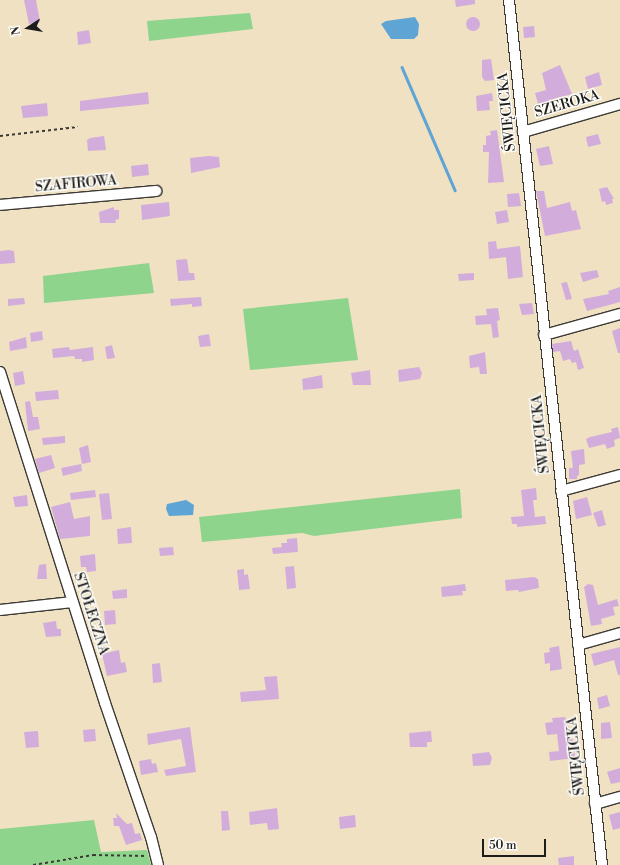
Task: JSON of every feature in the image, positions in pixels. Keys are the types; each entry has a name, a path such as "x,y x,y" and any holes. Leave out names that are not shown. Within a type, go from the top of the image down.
{"street":[{"name":"ŚWIĘCICKA","path":"509,0 602,865"},
{"name":"SZEROKA","path":"522,132 620,104"},
{"name":"SZAFIROWA","path":"0,205 156,191"},
{"path":"544,335 620,314"},
{"name":"STOŁECZNA","path":"0,372 157,861"},
{"path":"561,491 620,475"},
{"path":"0,610 73,602"},
{"path":"578,645 620,633"},
{"path":"595,804 620,797"}],"path":[{"path":"0,136 77,127"},
{"path":"33,865 93,855 157,861"}],"green space":[{"path":"250,13 253,29 149,41 147,21"},
{"path":"149,263 154,293 44,303 43,276"},
{"path":"348,298 358,360 250,370 243,309"},
{"path":"460,489 462,518 314,536 302,533 202,542 199,517"},
{"path":"94,820 101,852 147,850 151,865 0,865 0,829"}],"water":[{"path":"415,17 419,24 418,35 414,39 391,39 381,24 386,21"},
{"path":"186,500 194,505 193,515 169,516 166,509 167,504"}],"building":[{"path":"24,0 36,0 40,22 29,24"},
{"path":"455,0 475,0 475,4 456,7"},
{"path":"470,17 476,17 480,21 480,27 476,31 470,31 466,27 466,21"},
{"path":"534,26 535,37 524,38 523,27"},
{"path":"89,30 91,43 78,45 77,32"},
{"path":"491,59 494,80 485,81 482,77 482,60"},
{"path":"560,65 572,94 549,100 550,104 539,107 535,93 546,90 542,73"},
{"path":"599,72 602,85 588,89 585,77"},
{"path":"148,92 149,104 80,111 80,101"},
{"path":"492,93 493,101 489,101 490,110 477,111 476,96"},
{"path":"47,103 48,116 23,118 21,106"},
{"path":"497,130 504,182 488,183 489,152 483,152 483,145 486,145 486,136 491,135 490,131"},
{"path":"598,134 601,144 588,147 586,137"},
{"path":"104,136 106,150 88,151 87,140 90,138"},
{"path":"549,146 553,164 540,166 536,149"},
{"path":"209,156 219,157 220,167 191,173 190,158"},
{"path":"148,164 149,175 132,177 131,166"},
{"path":"607,187 614,199 612,199 613,203 606,205 605,201 602,202 599,189"},
{"path":"536,191 544,191 547,208 570,202 572,211 576,210 581,229 545,236"},
{"path":"519,193 521,206 508,207 507,194"},
{"path":"169,202 170,216 142,220 141,205"},
{"path":"114,207 114,210 119,210 119,219 115,220 116,223 100,223 99,212"},
{"path":"507,210 509,222 497,224 495,212"},
{"path":"496,241 497,249 520,246 523,277 508,279 506,257 489,259 488,242"},
{"path":"0,251 14,251 15,263 0,264"},
{"path":"187,259 189,273 194,273 195,280 178,281 176,260"},
{"path":"597,270 599,277 583,282 580,273"},
{"path":"474,273 474,280 459,281 458,274"},
{"path":"567,282 572,299 566,300 561,283"},
{"path":"620,287 620,302 587,311 583,299 609,294 608,291"},
{"path":"201,297 202,306 192,307 192,304 171,306 170,299"},
{"path":"24,298 25,304 8,306 8,299"},
{"path":"532,303 534,314 522,315 519,304"},
{"path":"498,308 500,320 497,321 499,337 493,338 491,324 476,325 475,316 487,315 486,309"},
{"path":"620,328 620,353 618,353 612,331"},
{"path":"42,331 43,340 31,342 30,333"},
{"path":"209,334 211,346 200,347 198,336"},
{"path":"26,337 27,348 10,351 9,342"},
{"path":"571,341 574,351 578,349 584,368 578,370 576,362 572,363 570,359 563,361 560,351 553,352 552,344"},
{"path":"112,345 115,358 107,359 105,347"},
{"path":"69,347 70,350 93,347 94,360 82,362 82,359 75,359 74,356 53,358 52,349"},
{"path":"485,352 487,374 480,374 479,367 470,368 469,356"},
{"path":"419,367 422,373 420,379 399,382 398,370"},
{"path":"370,370 371,385 353,385 351,373"},
{"path":"23,371 25,384 15,386 13,373"},
{"path":"322,375 323,388 303,390 302,379"},
{"path":"58,390 59,399 36,401 35,392"},
{"path":"30,401 33,417 38,417 40,429 28,431 25,402"},
{"path":"618,427 620,438 614,440 615,446 607,449 605,444 589,448 586,439 612,432 611,429"},
{"path":"65,436 65,443 43,445 42,438"},
{"path":"88,445 91,462 82,464 79,448"},
{"path":"584,449 585,464 579,465 579,475 577,476 577,479 569,479 569,468 573,468 571,451"},
{"path":"51,455 55,468 39,473 35,459"},
{"path":"81,464 82,471 63,476 61,468"},
{"path":"536,488 537,500 533,500 535,517 545,516 546,524 517,527 517,524 512,524 511,517 524,516 521,490"},
{"path":"95,490 96,497 71,500 70,493"},
{"path":"109,493 112,519 102,520 99,494"},
{"path":"27,495 28,506 15,507 13,497"},
{"path":"587,497 592,515 576,519 573,501"},
{"path":"70,502 74,519 90,516 90,536 60,539 51,507"},
{"path":"602,510 606,525 598,527 593,513"},
{"path":"131,527 132,543 118,544 117,529"},
{"path":"297,538 298,552 273,554 272,548 282,547 281,543 287,543 287,539"},
{"path":"173,547 174,555 160,556 159,548"},
{"path":"95,554 96,571 87,572 86,567 81,567 80,556"},
{"path":"46,564 47,579 37,579 39,565"},
{"path":"294,566 296,588 287,589 285,567"},
{"path":"244,569 244,575 248,574 250,589 239,590 237,570"},
{"path":"534,577 538,579 539,588 519,592 518,590 506,591 505,580"},
{"path":"465,584 466,591 462,591 463,595 442,597 441,587"},
{"path":"588,584 593,585 598,605 617,599 619,606 613,607 615,615 601,619 602,624 591,626 584,587"},
{"path":"127,589 127,598 113,599 112,591"},
{"path":"115,610 116,624 105,625 104,611"},
{"path":"56,621 57,629 61,629 61,636 46,637 43,623"},
{"path":"559,646 562,669 550,671 550,663 545,664 544,653 550,652 549,648"},
{"path":"620,647 620,675 618,675 614,660 594,666 591,654"},
{"path":"119,650 121,663 125,662 127,672 107,676 102,654"},
{"path":"160,663 162,682 153,683 152,664"},
{"path":"277,676 279,699 241,702 240,692 266,690 264,677"},
{"path":"607,695 610,706 599,709 597,698"},
{"path":"565,717 576,750 574,758 550,761 549,752 559,751 557,734 547,735 545,723 553,722 552,718"},
{"path":"610,722 612,738 601,739 601,723"},
{"path":"190,727 196,772 166,776 164,770 186,766 181,739 148,745 147,734"},
{"path":"95,729 96,741 84,742 83,730"},
{"path":"38,731 39,747 26,748 24,732"},
{"path":"431,731 432,742 427,742 427,747 410,747 409,733"},
{"path":"489,752 492,758 490,765 473,766 472,754"},
{"path":"151,759 152,764 156,763 158,772 141,775 139,761"},
{"path":"620,768 620,782 611,784 607,772"},
{"path":"277,808 279,829 268,830 267,823 250,825 249,812"},
{"path":"221,811 228,811 230,830 222,831"},
{"path":"620,812 620,828 613,830 609,815"},
{"path":"116,813 127,824 132,823 135,834 140,833 142,840 126,845 119,826 114,826 113,818 117,818"},
{"path":"355,815 356,827 340,829 339,817"},
{"path":"574,856 574,865 559,865 558,858"}],"waterway":[{"path":"402,67 455,190"}]}
